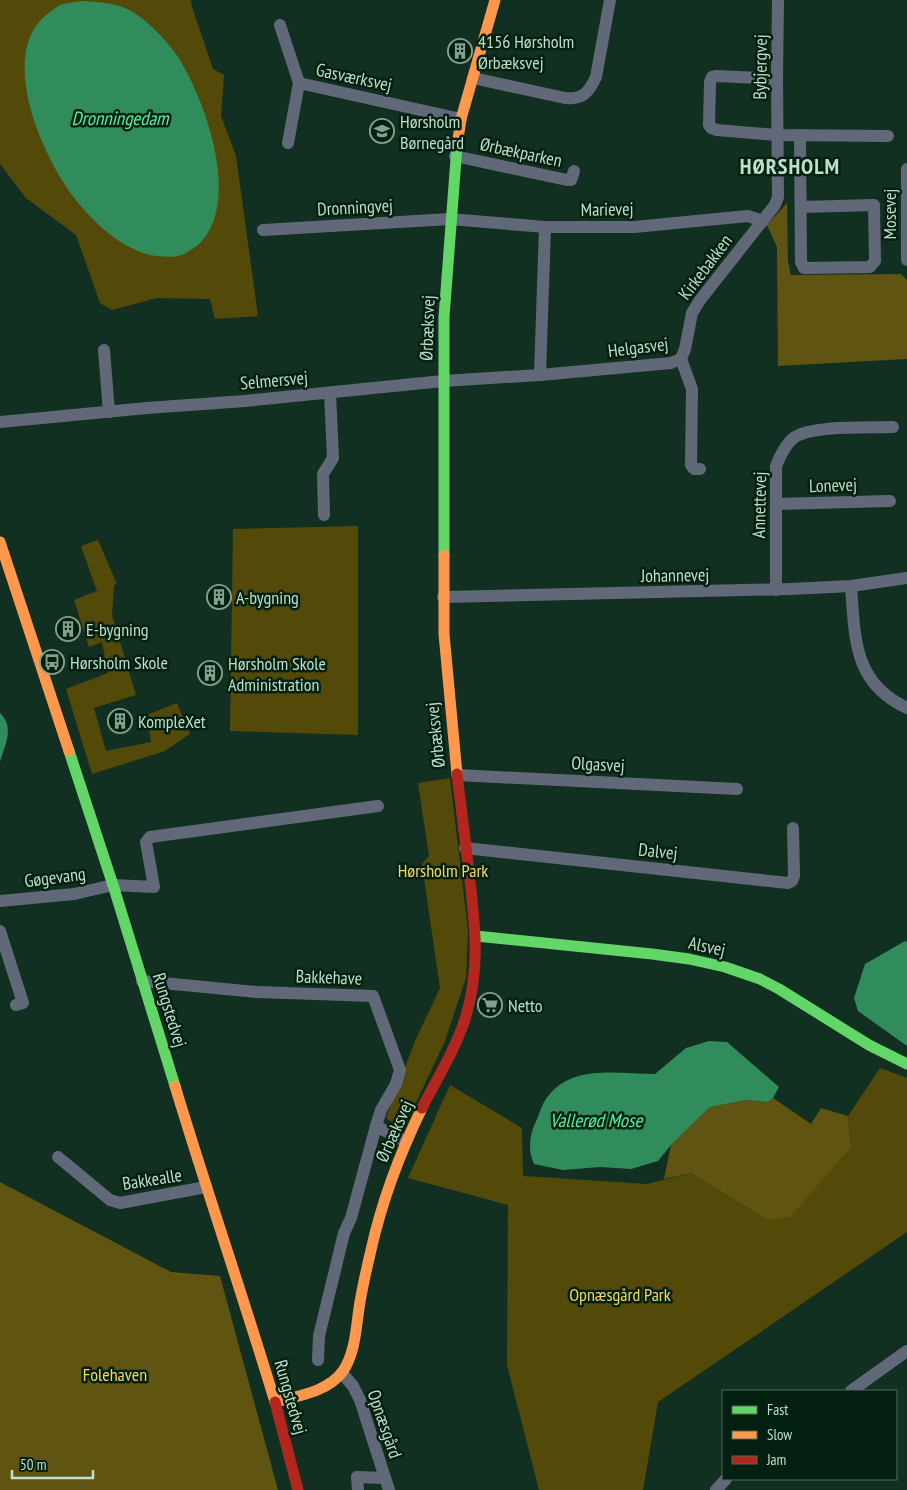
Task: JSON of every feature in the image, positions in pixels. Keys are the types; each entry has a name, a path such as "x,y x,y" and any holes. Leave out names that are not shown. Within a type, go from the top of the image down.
{"street":[{"name":"Ørbæksvej","path":"342,1373 351,1355 374,1234 406,1142 449,1057 465,1019 476,962 476,936 446,673 443,597 444,317 455,156 461,119 495,0"},
{"path":"473,78 565,98 576,99 584,95 591,88 596,77 610,0"},
{"name":"Bybjergvej","path":"775,205 778,197 776,79 778,0"},
{"path":"280,24 300,83"},
{"path":"776,79 717,76 712,78 710,82 708,125 717,130 777,135 888,136"},
{"name":"Gasværksvej","path":"288,144 300,83 461,119"},
{"path":"800,135 801,262 804,268 870,267 875,261 874,205 801,207"},
{"name":"Ørbækparken","path":"455,156 567,180 571,180 574,171"},
{"name":"Mosevej","path":"907,169 907,260"},
{"name":"Kirkebakken","path":"680,359 685,349 692,313 700,300 775,205"},
{"name":"Marievej","path":"450,219 545,227 634,227 748,216 763,221"},
{"name":"Dronningvej","path":"263,230 450,219"},
{"path":"540,375 545,227"},
{"path":"104,350 109,412"},
{"name":"Helgasvej","path":"443,381 540,375 671,363 680,359 692,389 691,465 694,469 700,468"},
{"name":"Selmersvej","path":"0,422 330,393 443,381"},
{"path":"324,515 322,474 333,458 330,393"},
{"name":"Annettevej","path":"776,590 776,466 783,451 794,438 811,430 893,427"},
{"name":"Lonevej","path":"776,504 890,501"},
{"name":"Rungstedvej","path":"0,542 113,885 206,1187 244,1298 276,1402 298,1490"},
{"name":"Johannevej","path":"443,597 776,590 851,586 907,578"},
{"path":"851,586 855,639 862,665 876,687 886,696 907,708"},
{"name":"Olgasvej","path":"457,775 737,789"},
{"path":"113,885 154,887 146,842 150,837 378,806"},
{"name":"Dalvej","path":"465,848 788,883 792,882 794,876 793,828"},
{"name":"Gøgevang","path":"0,901 74,894 113,885"},
{"path":"0,931 23,1003 16,1005"},
{"name":"Alsvej","path":"476,936 664,955 706,962 737,970 781,990 872,1048 907,1064"},
{"name":"Bakkehave","path":"142,981 257,992 373,996 400,1070 396,1084 380,1110 351,1218 344,1233 319,1336 318,1360"},
{"path":"376,1126 406,1142"},
{"name":"Bakkealle","path":"58,1157 110,1200 120,1203 206,1187"},
{"path":"852,1390 907,1351"},
{"path":"276,1402 314,1391 330,1383 342,1373"},
{"name":"Opnæsgård","path":"342,1373 360,1400 387,1484"},
{"path":"358,1490 357,1477 387,1484"},
{"path":"716,1490 725,1480"}],"green space":[{"path":"0,0 191,0 213,69 224,75 221,116 236,156 258,316 215,319 210,299 157,298 112,310 100,303 76,235 26,198 0,164"},
{"path":"787,203 788,261 791,275 901,274 907,280 907,359 778,366 777,247 767,225"},
{"path":"358,526 358,735 230,731 233,529"},
{"path":"98,540 117,584 114,585 112,615 136,695 94,708 106,751 151,742 147,715 177,703 190,734 165,751 92,774 66,689 108,673 102,642 89,647 74,600 97,591 81,546"},
{"name":"Hørsholm Park","path":"450,778 468,931 466,978 445,1041 403,1130 386,1118 415,1041 440,988 422,864 429,856 418,783"},
{"name":"Opnæsgård Park","path":"880,1068 907,1078 907,1232 658,1402 643,1490 539,1490 507,1365 508,1205 408,1178 450,1085 522,1128 523,1176 647,1184 691,1173 767,1220 851,1147 848,1116"},
{"path":"773,1098 811,1124 821,1108 848,1116 851,1147 790,1217 767,1220 691,1173 664,1179 671,1145 710,1107 746,1100 766,1102"},
{"name":"Folehaven","path":"0,1182 171,1272 220,1276 278,1490 0,1490"}],"water":[{"name":"Dronningedam","path":"82,1 123,7 148,23 178,57 199,98 215,149 218,201 213,223 201,242 183,255 164,257 142,252 128,246 101,227 68,189 50,159 41,138 27,92 25,69 27,47 35,27 50,12 60,5"},
{"path":"0,713 5,718 8,736 0,762"},
{"path":"905,941 907,942 907,1046 858,1011 854,998 865,964"},
{"name":"Vallerød Mose","path":"709,1041 727,1042 779,1087 773,1098 767,1102 746,1100 710,1107 671,1145 658,1161 631,1169 600,1167 563,1170 534,1164 530,1147 533,1130 545,1100 559,1085 584,1075 598,1073 655,1074 686,1048"}],"traffic: fast":[{"path":"444,555 444,317 457,146"},
{"path":"69,751 113,885 175,1086"},
{"path":"476,936 652,954 689,959 725,967 760,979 779,989 869,1045 907,1064"}],"traffic: slow":[{"path":"457,146 461,119 495,0"},
{"path":"0,542 69,751"},
{"path":"444,555 444,634 457,774"},
{"path":"175,1086 275,1402"},
{"path":"275,1402 303,1395 329,1384 337,1378 347,1364 353,1347 360,1302 375,1232 399,1160 422,1108"}],"traffic: jam":[{"path":"422,1108 461,1031 470,1000 475,964 475,928 457,774"},
{"path":"275,1402 298,1490"}],"place":[{"name":"4156 Hørsholm Ørbæksvej","path":"460,51"},
{"name":"Hørsholm Børnegård","path":"382,131"},
{"name":"A-bygning","path":"219,597"},
{"name":"E-bygning","path":"68,629"},
{"name":"Hørsholm Skole","path":"52,662"},
{"name":"Hørsholm Skole Administration","path":"210,673"},
{"name":"KompleXet","path":"120,721"},
{"name":"Netto","path":"490,1005"}],"district":[{"name":"HØRSHOLM","path":"790,166"}]}
